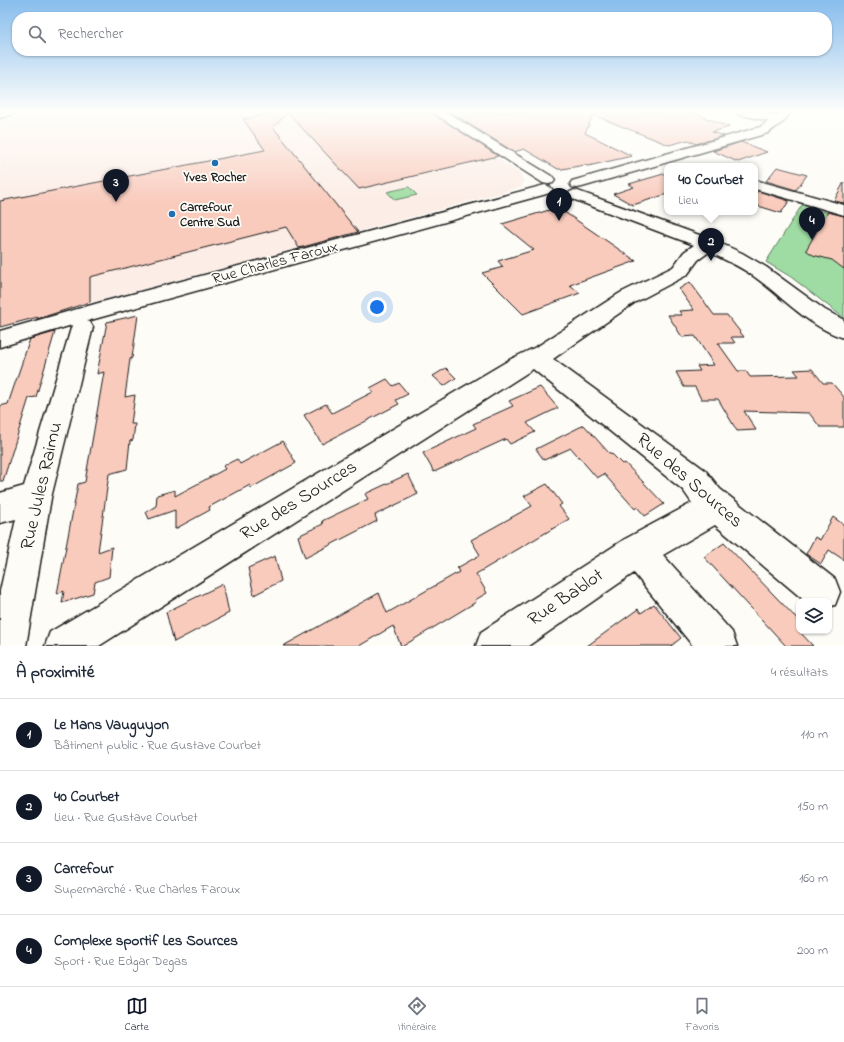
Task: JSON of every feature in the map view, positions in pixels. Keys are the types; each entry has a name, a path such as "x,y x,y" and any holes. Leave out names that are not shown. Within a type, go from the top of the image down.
{"street":[{"path":"485,142 560,190 707,244 735,257 759,270 817,315 844,330"},
{"name":"Rue Charles Faroux","path":"2,339 102,309 560,190 721,142"},
{"path":"672,156 687,163"},
{"path":"758,185 844,210"},
{"name":"Rue des Sources","path":"64,646 520,365 546,352 627,298 680,271 691,256 707,244"},
{"name":"Rue Jules Raimu","path":"7,646 36,498 82,327"},
{"name":"Rue des Sources","path":"535,358 694,480 709,500 822,592"},
{"path":"0,508 36,498"},
{"name":"Rue Bablot","path":"495,646 637,551 703,515 709,500"},
{"path":"637,551 718,646"}],"shaded area":[{"name":"Carrefour Centre Sud","path":"0,142 474,142 521,174 523,181 522,187 0,327"}],"green space":[{"path":"409,187 417,195 395,200 387,192"},
{"path":"802,205 844,218 844,318 791,277 766,262"}],"building":[{"name":"Carrefour Centre Sud","path":"259,142 285,142 358,232 299,248 286,227 90,277 90,302 37,319 38,317 0,327 0,201 265,150"},
{"name":"Carrefour Centre Sud","path":"315,142 477,142 498,156 359,189"},
{"path":"498,142 604,142 632,156 588,166 585,165 558,169 524,149 514,152"},
{"path":"662,142 680,142 669,145"},
{"path":"741,142 767,152 738,162 713,151"},
{"path":"777,167 807,175 796,190 766,181"},
{"path":"664,174 664,195 633,205 613,194 634,187 629,184"},
{"path":"844,182 844,203 834,201"},
{"path":"758,191 789,201 781,213 758,206"},
{"path":"556,208 560,209 636,261 570,285 580,293 523,314 482,273 503,267 498,261 534,250 502,224"},
{"path":"828,212 844,216 844,269 832,260 813,255 806,250"},
{"path":"690,282 714,315 727,315 744,337 731,337 735,343 718,343 738,371 746,371 750,377 799,376 794,370 812,369 823,383 832,383 844,397 844,427 820,427 809,413 744,411 756,430 737,431 718,399 701,399 695,387 684,387 676,372 700,371 697,366 714,365 695,336 682,337 668,315 682,315 679,311 694,310 679,289"},
{"path":"138,315 125,397 135,395 131,424 135,424 133,440 130,441 127,469 109,474 98,552 112,547 109,577 95,582 93,593 62,603 64,591 57,594 78,484 85,482 104,372 97,374 107,322"},
{"path":"55,332 36,397 29,398 3,481 0,481 0,406 8,404 30,339"},
{"path":"446,368 456,378 444,386 433,376"},
{"path":"387,379 393,386 399,383 408,394 396,400 399,404 322,444 304,415 326,404 332,413 373,392 370,388"},
{"path":"540,387 558,408 527,423 535,432 510,444 506,439 434,472 423,453 476,428 473,424 513,406 509,401"},
{"path":"584,425 609,453 611,453 622,464 625,463 664,504 645,516 637,507 635,509 604,474 597,478 571,448 544,460 536,449"},
{"path":"283,441 296,463 251,488 250,485 209,507 210,510 175,529 175,510 149,519 146,512 156,506 157,495 175,490 175,496 225,469 223,466 237,459 240,464"},
{"path":"408,474 418,494 375,515 377,521 305,558 298,536 323,524 322,521 368,499 365,494"},
{"path":"547,484 562,504 559,506 569,519 476,574 487,593 475,600 476,602 403,646 401,646 393,626 359,646 283,646 379,593 387,613 459,572 457,568 480,555 471,540 532,506 524,496"},
{"path":"833,517 844,525 844,560 829,550 821,564 806,554 815,537 820,540"},
{"path":"724,543 796,618 796,634 802,634 813,646 786,646 704,557"},
{"path":"275,556 281,581 254,595 248,568"},
{"path":"223,584 229,613 174,642 166,612"},
{"path":"654,604 681,638 671,646 587,646 638,609 641,613"}],"place":[{"name":"Yves Rocher","path":"215,163"},
{"name":"Carrefour","path":"116,202"},
{"name":"Carrefour Centre Sud","path":"172,214"},
{"name":"Le Mans Vauguyon","path":"559,221"},
{"name":"Complexe sportif Les Sources","path":"812,240"},
{"name":"40 Courbet","path":"711,261"}]}
